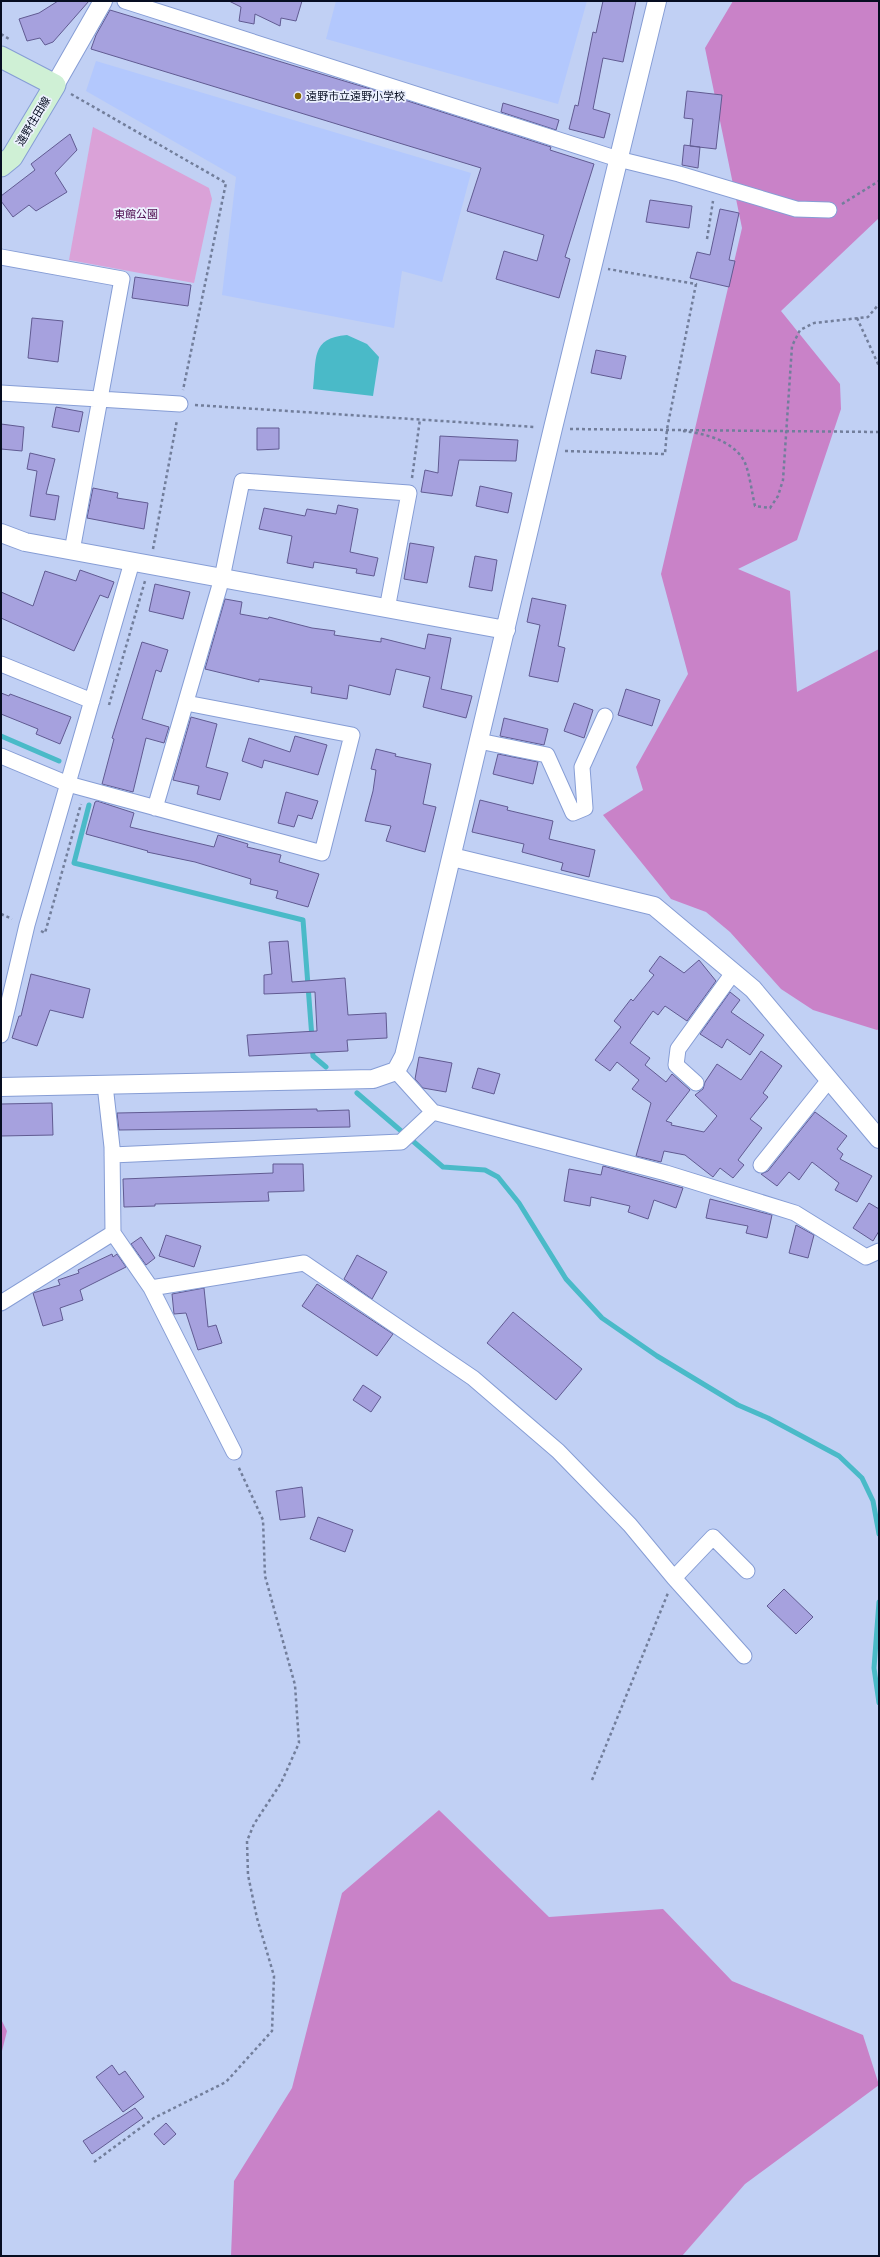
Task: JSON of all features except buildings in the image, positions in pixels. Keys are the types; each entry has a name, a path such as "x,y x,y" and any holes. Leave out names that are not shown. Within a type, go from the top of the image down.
{"main road":[{"name":"遠野住田線","path":"1,166 12,157 55,85 7,49"}],"street":[{"path":"55,85 103,1"},
{"path":"124,1 618,159 715,185 796,209 829,210"},
{"path":"1,1087 373,1079 396,1071 404,1056 553,428 657,1"},
{"path":"1,257 122,279 72,551"},
{"path":"1,393 180,404"},
{"path":"155,808 222,578 242,482 410,493 387,609"},
{"path":"1,533 25,542 506,630"},
{"path":"1,1035 27,925 132,562"},
{"path":"1,664 92,701"},
{"path":"1,756 68,784 322,853 352,735 186,703"},
{"path":"479,741 547,755 573,813 585,808 582,767 605,716"},
{"path":"452,857 654,906 753,989 879,1139"},
{"path":"696,1083 676,1065 678,1049 733,973"},
{"path":"396,1071 433,1112 680,1177 795,1213 866,1257 879,1251"},
{"path":"761,1165 829,1080"},
{"path":"105,1085 112,1155 113,1234 150,1288 234,1452"},
{"path":"112,1155 401,1142 433,1112"},
{"path":"1,1303 113,1234"},
{"path":"150,1288 304,1263 473,1378 558,1451 630,1525 674,1578 744,1656"},
{"path":"674,1578 713,1537 747,1571"}],"path":[{"path":"1,34 7,49"},
{"path":"55,85 226,183 180,404 150,565 108,707"},
{"path":"829,210 851,200 879,181"},
{"path":"707,239 715,185"},
{"path":"548,451 665,454 667,430 696,284 592,266"},
{"path":"667,430 702,433 732,447 744,459 755,506 770,508 778,496 783,480 792,346 800,330 814,323 868,316 879,304"},
{"path":"857,318 879,366"},
{"path":"180,404 553,428 879,432"},
{"path":"410,493 420,419"},
{"path":"27,925 45,933 85,788"},
{"path":"94,2162 154,2118 226,2082 272,2031 274,1976 248,1875 247,1840 254,1824 281,1783 299,1743 295,1685 265,1576 263,1520 240,1471 234,1452"},
{"path":"592,1780 674,1578"}],"shaded area":[{"path":"336,1 587,1 558,104 326,39"},
{"path":"733,1 879,1 879,218 781,311 840,384 841,409 797,540 738,569 790,591 797,692 879,649 879,1029 877,1030 813,1010 781,989 730,932 706,912 671,899 603,815 643,790 636,767 688,674 661,574 742,228 705,48"},
{"path":"96,61 471,173 442,282 402,271 394,328 222,295 236,177 86,91"},
{"path":"347,335 367,344 379,357 373,396 313,389 316,360 321,345 327,340"},
{"path":"439,1810 549,1917 663,1909 732,1981 863,2035 879,2085 745,2184 682,2256 231,2256 234,2181 292,2088 342,1893"},
{"path":"1,2019 7,2031 1,2055"}],"green space":[{"name":"東館公園","path":"93,127 209,188 212,199 194,283 69,260"}],"waterway":[{"path":"1,736 59,761"},
{"path":"89,805 74,863 303,920 312,1038"},
{"path":"312,1046 313,1056 326,1067"},
{"path":"357,1093 443,1167 485,1170 498,1177 519,1203 566,1279 602,1318 657,1356 738,1405 768,1418 839,1456 862,1478 873,1501 879,1534"},
{"path":"879,1602 874,1668 879,1703"}],"place":[{"name":"遠野市立遠野小学校","path":"298,96"}]}
